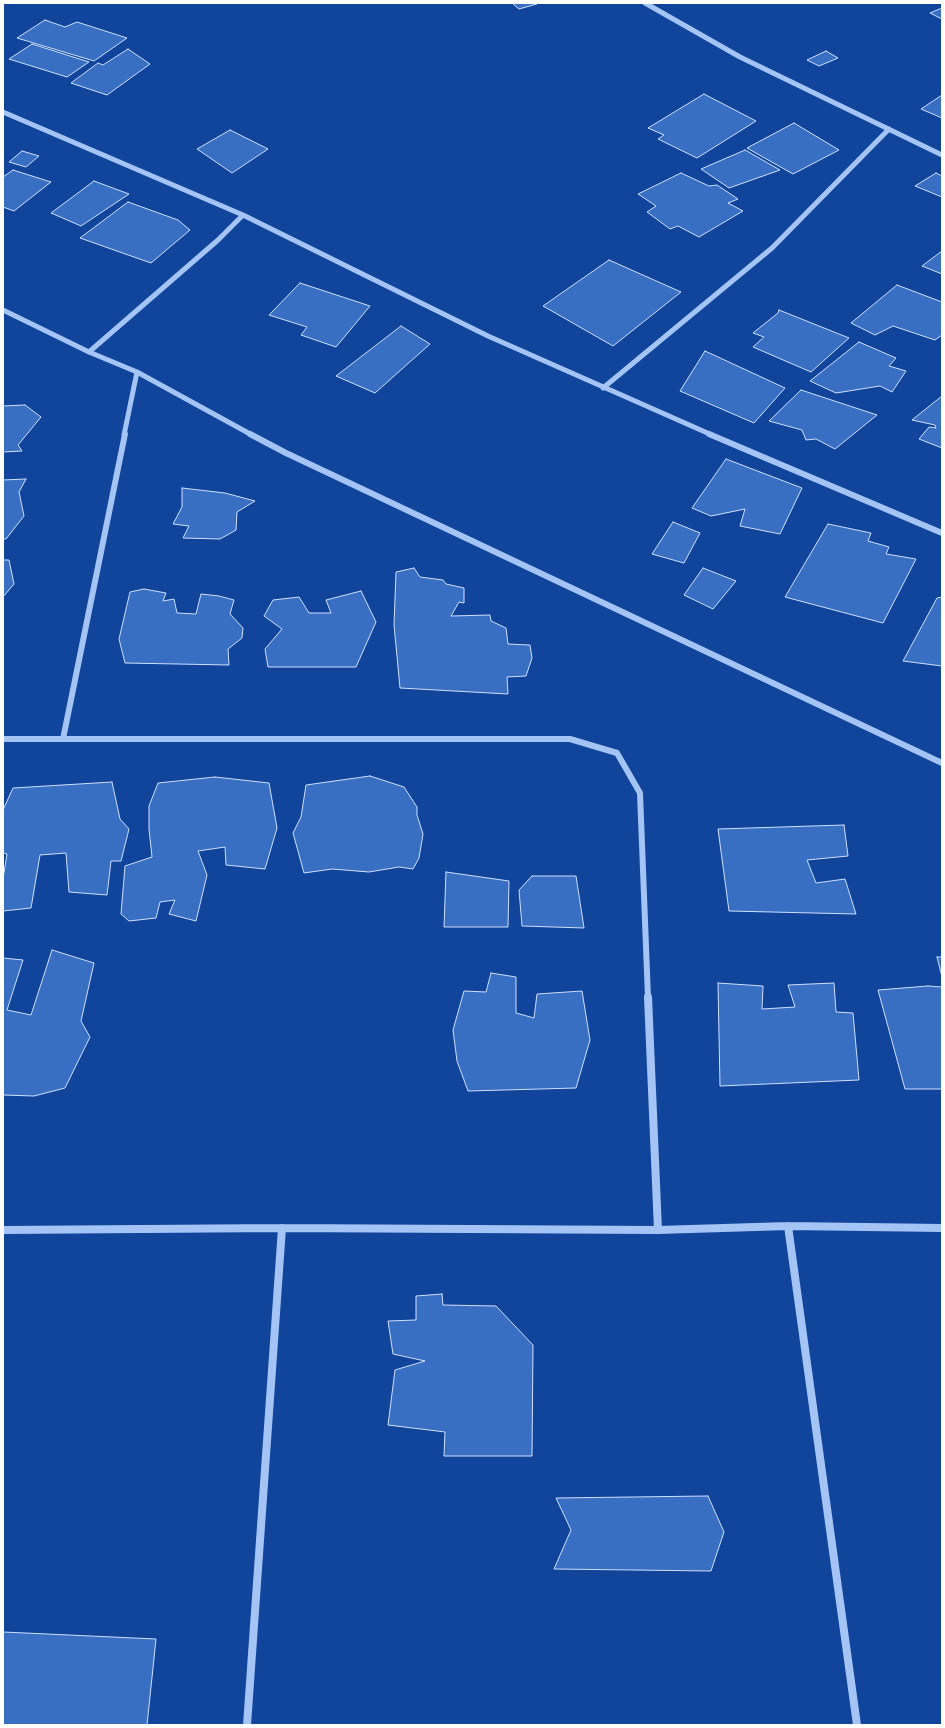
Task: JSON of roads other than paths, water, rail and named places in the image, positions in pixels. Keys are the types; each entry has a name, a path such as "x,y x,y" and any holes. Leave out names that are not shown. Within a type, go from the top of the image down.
{"street":[{"path":"646,3 740,57 942,155"},
{"path":"3,112 243,215 488,336 603,388 942,533"},
{"path":"603,388 772,248 889,129"},
{"path":"89,352 218,240 243,215"},
{"path":"3,310 89,352 137,372 286,453 942,763"},
{"path":"63,739 137,372"},
{"path":"3,739 570,738 617,753 640,793 658,1230"},
{"path":"788,1226 857,1725"},
{"path":"3,1230 282,1228 658,1230 788,1226 942,1228"},
{"path":"247,1725 282,1228"}]}
